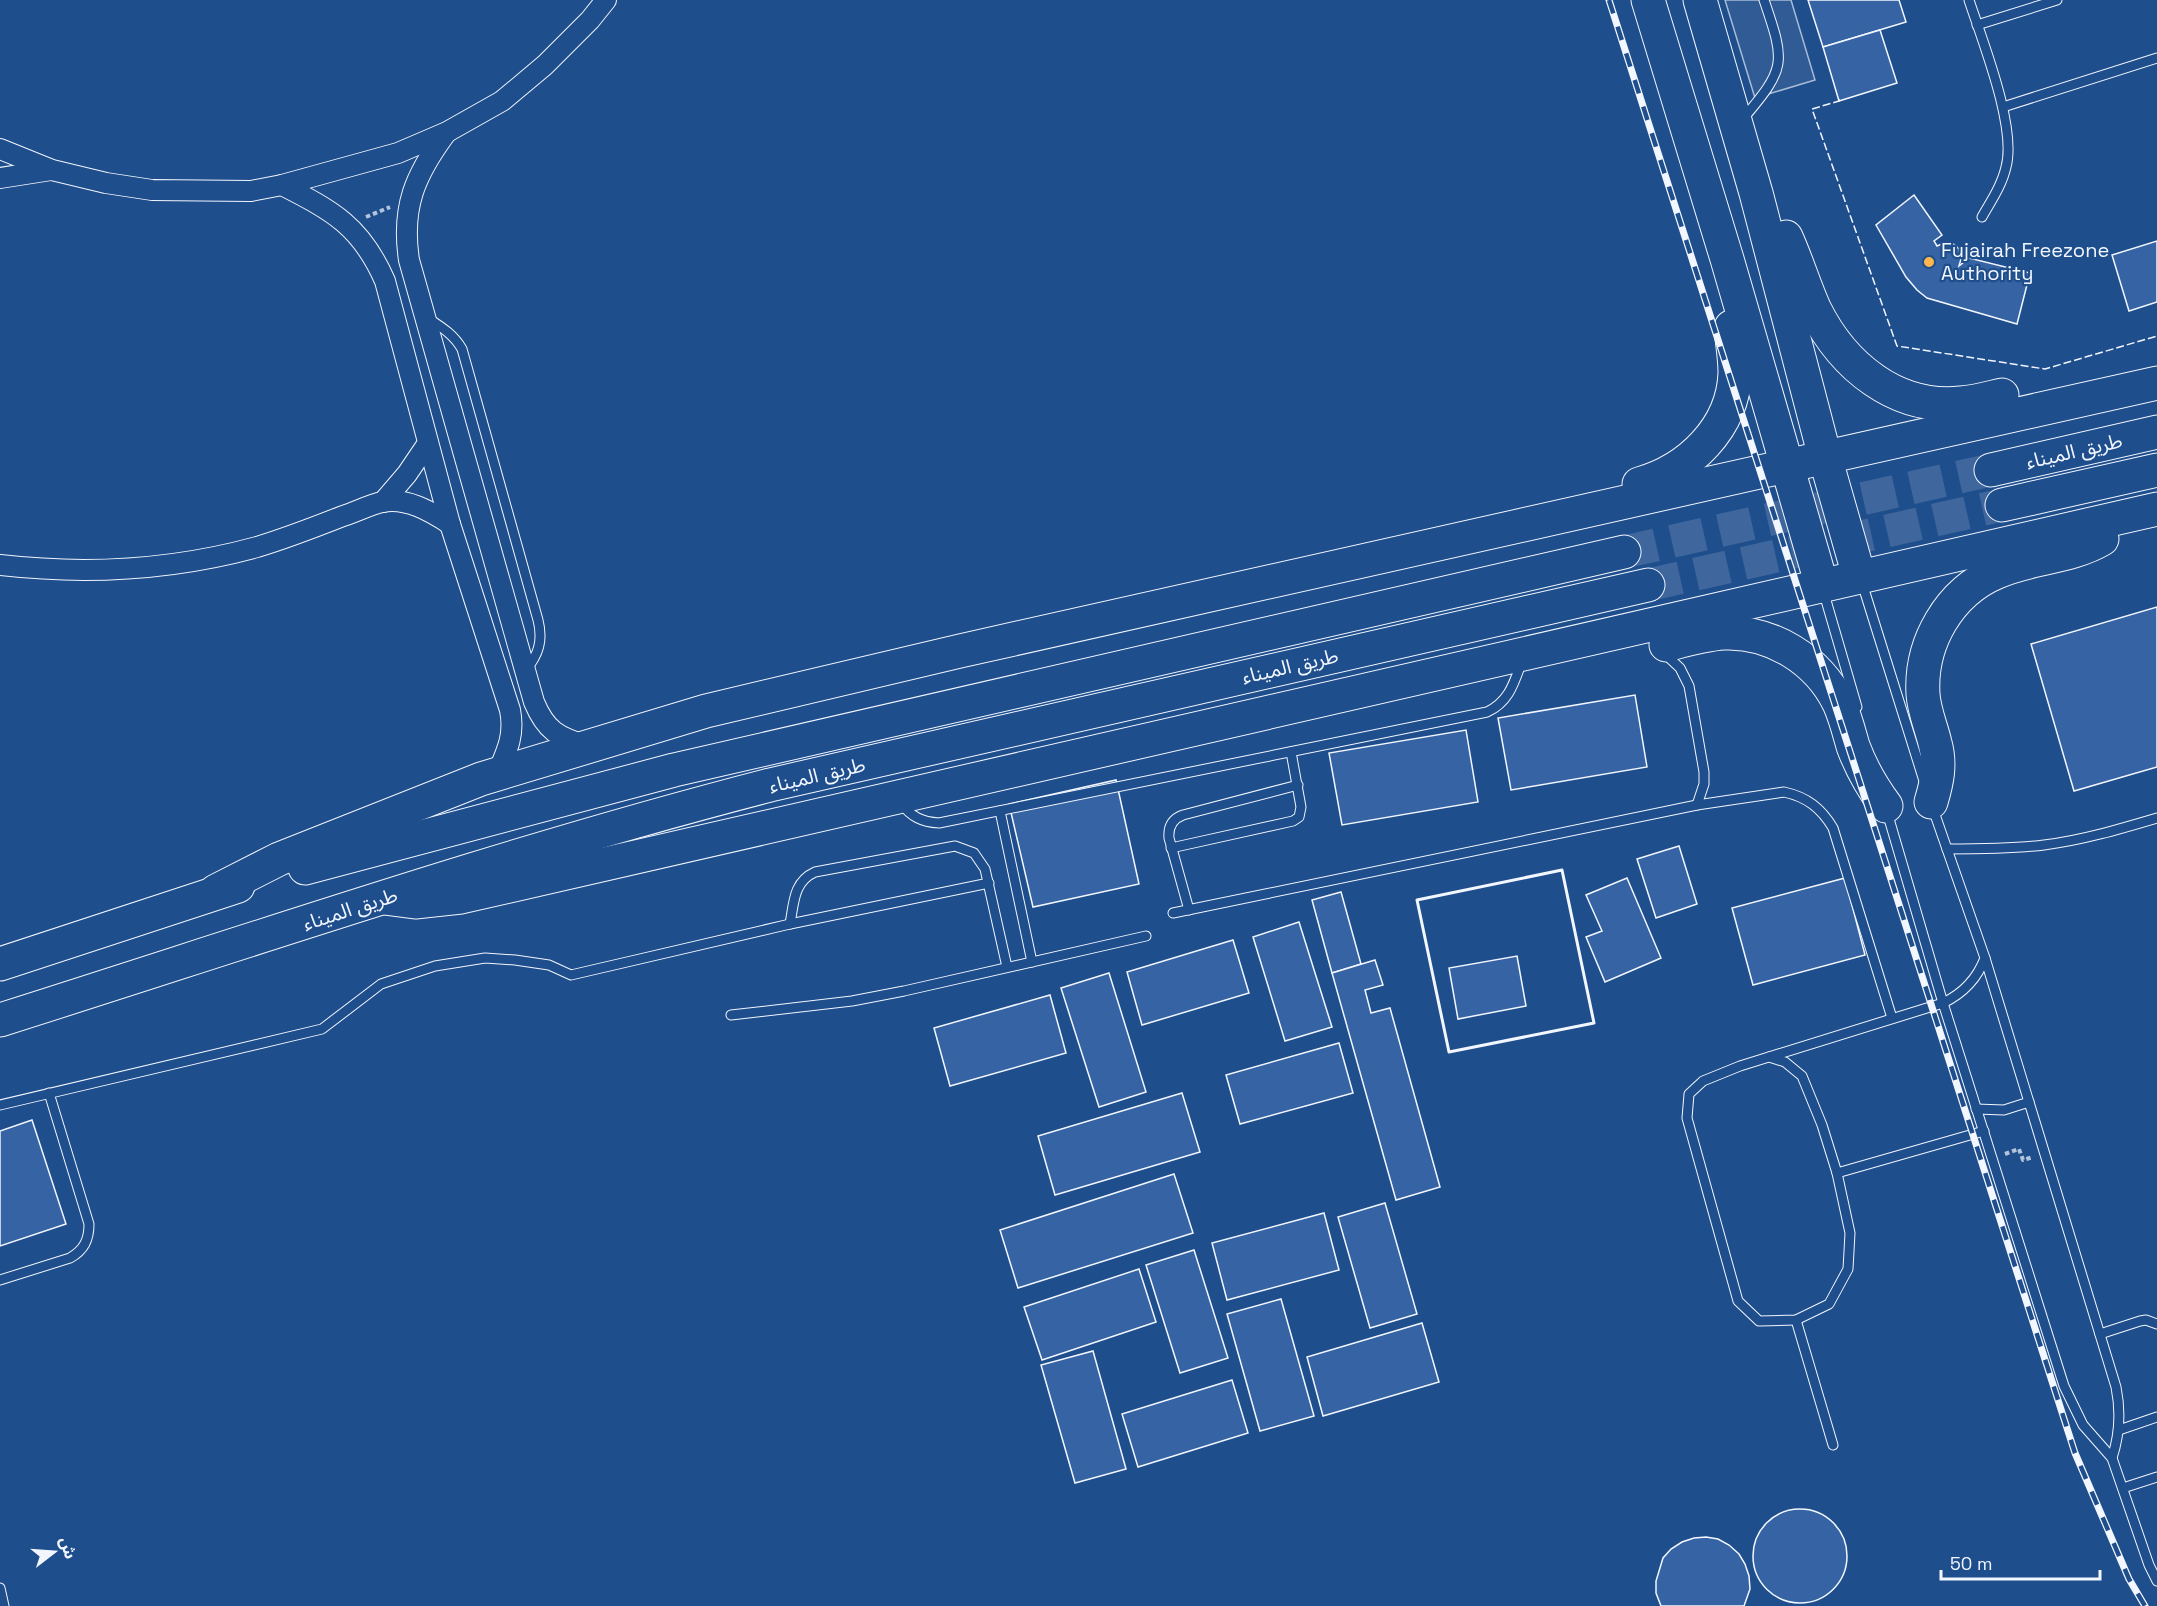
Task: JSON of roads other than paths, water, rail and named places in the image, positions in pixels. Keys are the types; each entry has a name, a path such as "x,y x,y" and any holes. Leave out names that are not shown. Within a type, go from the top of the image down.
{"highway":[{"path":"1648,0 1822,586"},
{"path":"1700,0 1756,193 1825,457 1859,576"},
{"path":"1756,193 1772,209 1782,228 1816,311 1826,327 1851,361 1878,383 1909,398 1943,404 1970,402 2068,382 2084,383 2116,392"},
{"path":"1538,522 1561,506 1656,479 1671,472 1686,462 1710,437 1726,408 1735,375 1727,260"},
{"path":"216,891 279,859 454,789 706,711 960,651 2157,383"},
{"name":"طريق الميناء","path":"1991,470 2157,432"},
{"name":"طريق الميناء","path":"2002,505 2157,470"},
{"path":"384,898 415,902 446,900 2146,512"},
{"path":"1931,802 1937,780 1938,756 1926,715 1923,677 1932,639 1951,607 1965,592 1997,572 2093,544 2146,512"},
{"name":"طريق الميناء","path":"0,964 216,891 674,770 1624,552"},
{"name":"طريق الميناء","path":"0,1020 576,837 770,785 1648,585"},
{"path":"1573,642 1605,650 1630,651 1724,633 1760,637 1792,651 1807,662 1831,688 1860,763 1886,806"}],"street":[{"path":"0,148 52,170 106,183 152,190 251,191 282,185 398,153 447,132 502,101 552,58 590,20 606,0"},
{"path":"447,132 418,174 408,209 406,226 409,260 534,702 545,723 564,739 587,746"},
{"path":"0,178 52,170"},
{"path":"282,185 326,208 351,228 371,252 385,281 450,524 512,721 510,745 497,774"},
{"path":"383,502 407,474 428,443"},
{"path":"0,565 83,571 171,564 258,546 383,502 409,503 450,524"}],"lane":[{"path":"1737,126 1769,87 1778,66 1778,43 1764,0"},
{"path":"1969,0 2003,107 2008,138 2007,166 1982,217"},
{"path":"1977,24 2057,0"},
{"path":"2003,107 2157,58"},
{"path":"425,317 449,332 462,349 541,631 537,653 525,671"},
{"path":"1859,576 1931,802 1985,958 2116,1387 2119,1401 2119,1430 2112,1458"},
{"path":"1822,586 1860,718"},
{"path":"1654,648 1673,660 1689,686 1704,772 1704,784 1697,805"},
{"path":"896,797 912,816 930,823 939,823 1487,712 1507,698 1525,653"},
{"path":"1171,848 1296,819 1302,811 1291,752"},
{"path":"1876,773 1943,1003 2069,1400 2083,1425 2112,1458 2153,1564 2157,1581"},
{"path":"1189,910 1171,848 1169,832 1173,821 1177,818 1298,786"},
{"path":"1173,913 1697,805 1784,792 1797,795 1818,807 1833,828 1893,1018"},
{"path":"1000,811 1032,962"},
{"path":"1947,849 2046,845 2157,818"},
{"path":"790,924 798,885 808,875 955,846 974,853 981,860 989,883 1007,967"},
{"path":"0,1105 322,1029 381,984 435,966 485,958 549,964 571,975 790,924 989,883"},
{"path":"731,1015 852,1001 1146,936"},
{"path":"1769,1057 1785,1062 1802,1076 1822,1125 1850,1233 1848,1269 1829,1304 1796,1320 1759,1321 1738,1301 1687,1118 1689,1094 1703,1081 1740,1065 1943,1003 1974,981 1985,958"},
{"path":"0,1280 70,1258 77,1254 87,1241 89,1232 87,1215 49,1093"},
{"path":"1976,1109 2004,1110 2029,1102"},
{"path":"1836,1173 1984,1131"},
{"path":"1796,1320 1833,1445"},
{"path":"2100,1334 2140,1321 2146,1320 2157,1324"},
{"path":"2119,1430 2157,1418"},
{"path":"2123,1488 2157,1477"},
{"path":"0,1588 4,1606"}],"tunnel":[{"path":"1624,552 1991,470"},
{"path":"1648,585 2002,505"}],"railway":[{"path":"1609,0 2075,1453 2129,1579 2145,1606"}],"place":[{"name":"Fujairah Freezone Authority","path":"1929,262"}]}
